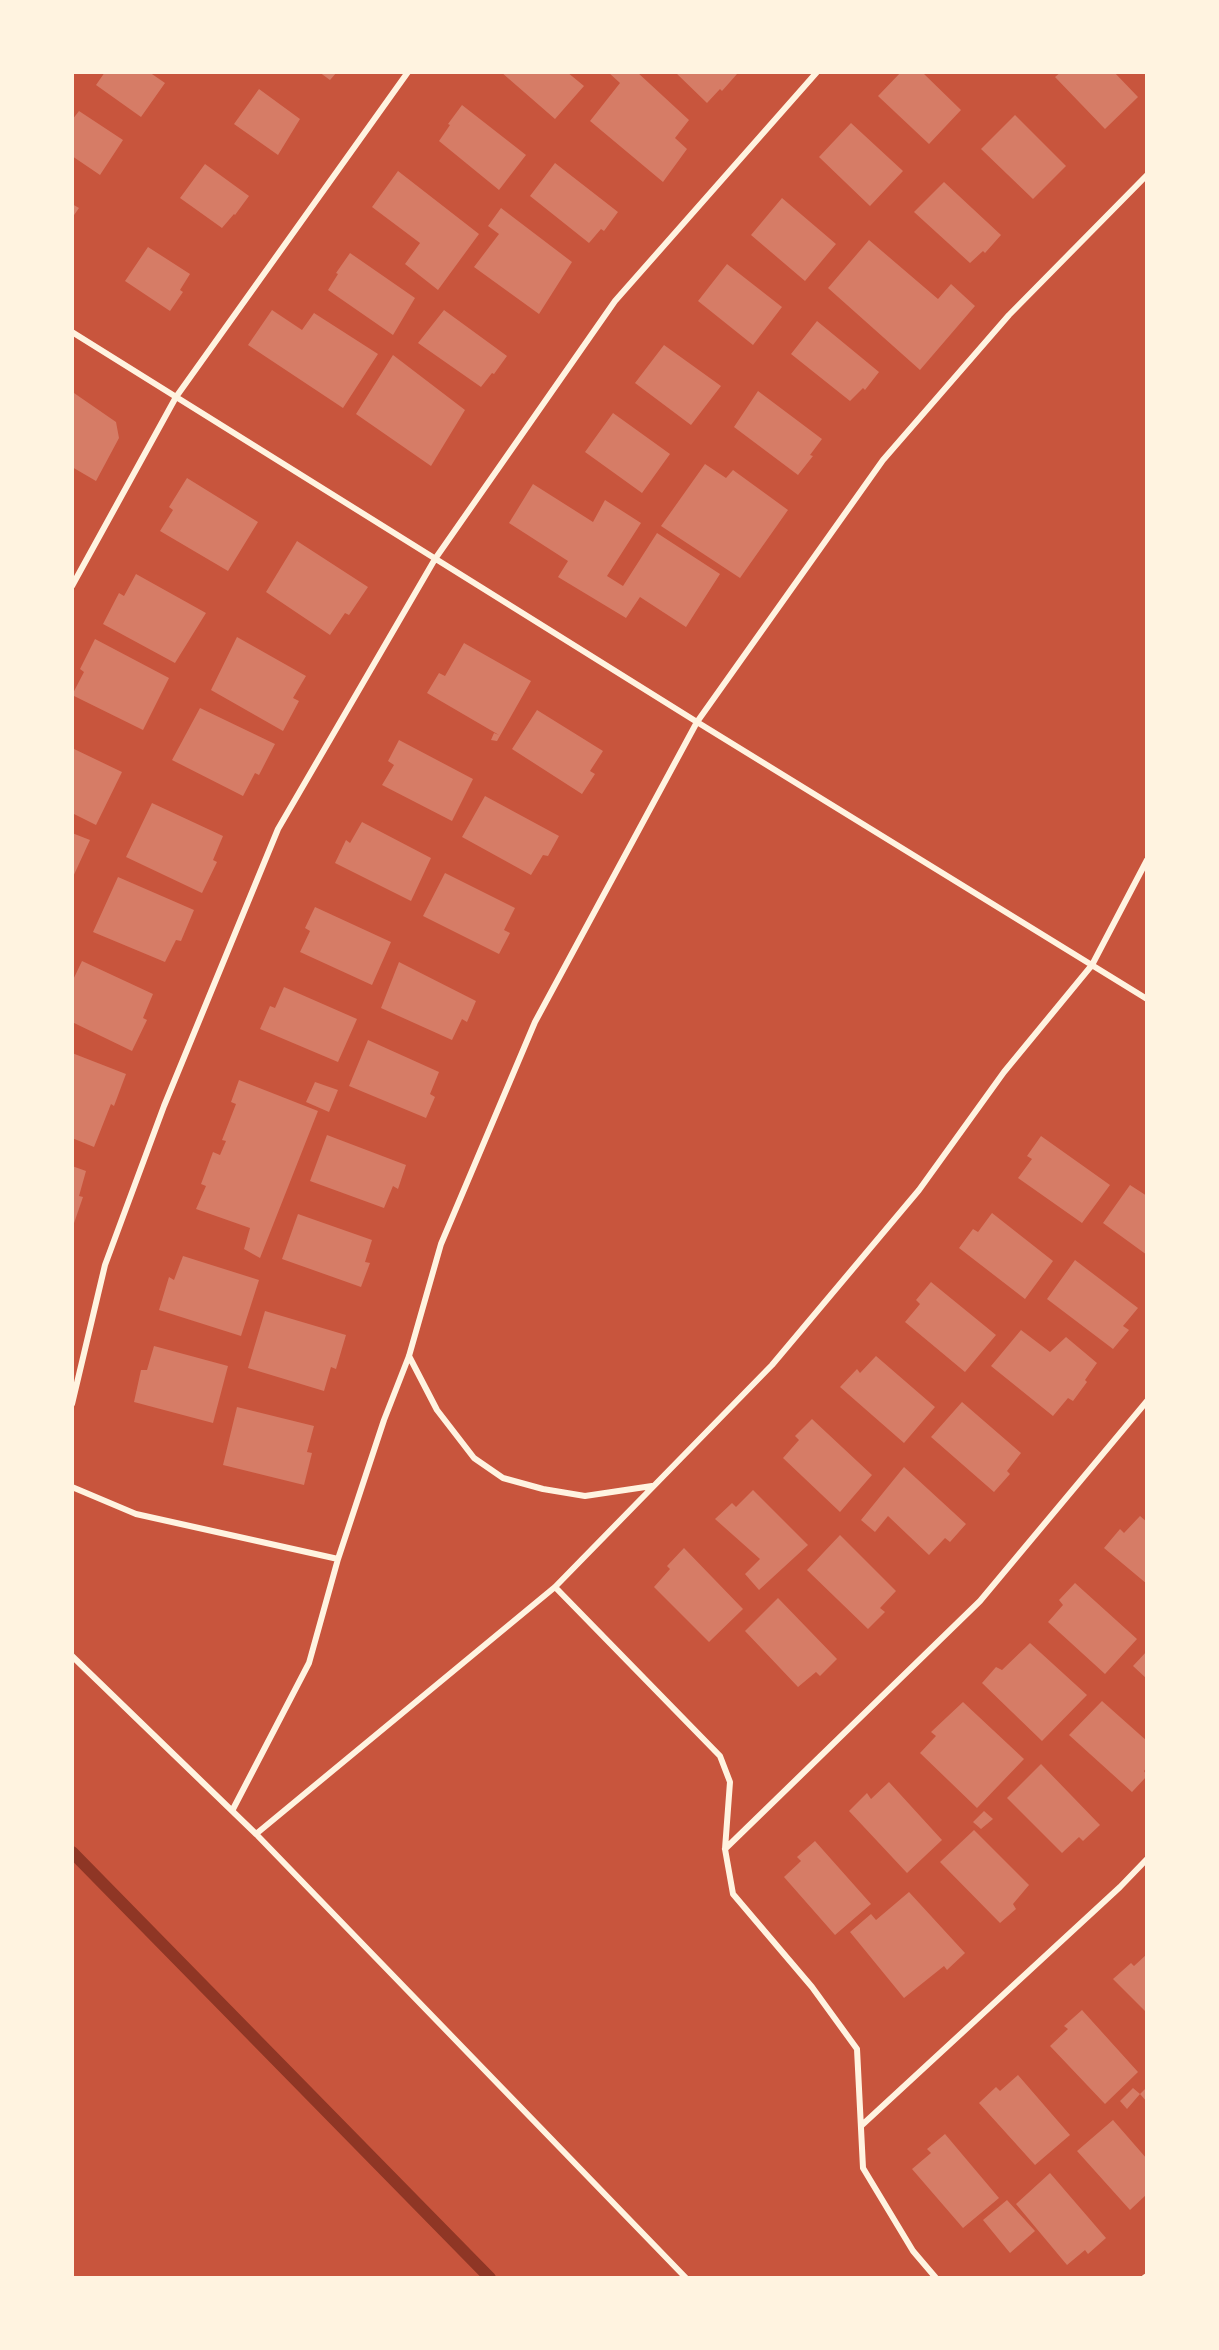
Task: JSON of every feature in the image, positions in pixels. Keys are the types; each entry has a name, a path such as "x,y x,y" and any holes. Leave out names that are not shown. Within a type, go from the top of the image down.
{"street":[{"path":"72,586 176,397 408,72"},
{"path":"72,1404 105,1265 164,1106 278,829 435,559 615,301 817,72"},
{"path":"232,1811 309,1663 338,1559 384,1420 409,1356 441,1244 535,1022 698,722 883,460 1009,315 1147,175"},
{"path":"1137,183 1147,181"},
{"path":"72,332 1147,999"},
{"path":"256,1834 555,1587 772,1365 919,1190 1004,1072 1092,965 1147,860"},
{"path":"409,1356 437,1410 474,1458 503,1478 543,1490 585,1496 652,1486"},
{"path":"725,1849 980,1601 1147,1401"},
{"path":"72,1487 136,1514 338,1559"},
{"path":"555,1587 720,1756 730,1782 725,1849 733,1893 812,1987 857,2049 863,2168 913,2251 936,2278"},
{"path":"72,1656 256,1834 686,2278"},
{"path":"861,2126 1120,1887 1147,1859"}],"building":[{"path":"105,72 149,72 165,83 141,117 96,85"},
{"path":"319,72 337,72 330,80"},
{"path":"501,72 567,72 584,86 555,119"},
{"path":"608,72 637,72 689,120 675,138 687,149 663,182 590,121 620,83"},
{"path":"675,72 735,72 737,74 707,103"},
{"path":"901,72 922,72 961,110 929,144 878,96"},
{"path":"1061,72 1114,72 1138,97 1105,129 1055,77"},
{"path":"259,89 300,119 278,155 234,124"},
{"path":"462,105 526,155 499,190 439,141"},
{"path":"79,111 123,140 100,175 72,156 72,120"},
{"path":"1015,115 1066,166 1033,199 981,149"},
{"path":"851,123 903,171 870,206 819,157"},
{"path":"555,163 618,212 604,231 601,229 589,243 530,196"},
{"path":"205,164 249,196 222,228 180,198"},
{"path":"398,171 479,234 438,290 405,264 420,243 372,207"},
{"path":"944,182 1001,235 985,253 983,251 970,263 914,212"},
{"path":"782,198 836,244 805,281 751,235"},
{"path":"72,204 79,208 72,218"},
{"path":"501,208 572,262 539,314 474,267 499,234 488,226"},
{"path":"869,240 938,299 951,284 975,306 920,370 828,288"},
{"path":"148,247 190,274 180,290 183,292 170,311 125,281"},
{"path":"350,253 415,298 393,335 328,290 338,274 336,273"},
{"path":"727,264 782,307 753,345 698,301"},
{"path":"272,310 302,330 314,313 378,354 343,408 248,345"},
{"path":"444,310 507,356 481,387 418,343"},
{"path":"817,321 879,372 865,390 863,388 850,401 791,354"},
{"path":"664,345 721,386 691,425 635,383"},
{"path":"393,355 465,410 431,466 356,414"},
{"path":"758,391 822,439 810,455 813,456 798,475 734,427"},
{"path":"74,393 116,422 119,438 96,481 72,467 72,397"},
{"path":"613,413 670,454 642,493 585,452"},
{"path":"705,464 726,478 733,470 788,510 740,578 661,526"},
{"path":"187,478 258,522 228,571 160,531 173,510 169,507"},
{"path":"533,484 593,522 605,500 641,523 607,576 623,586 657,533 720,574 686,627 640,597 626,618 558,577 568,561 509,523"},
{"path":"297,541 368,587 349,615 345,613 330,635 266,592"},
{"path":"136,574 206,613 175,663 103,624 119,593 124,596"},
{"path":"237,637 306,676 293,698 299,701 283,731 211,690"},
{"path":"95,639 169,678 143,730 72,695 84,672 80,669"},
{"path":"464,643 531,681 497,741 491,740 494,733 499,735 427,693 439,673 445,676"},
{"path":"200,708 275,744 259,775 255,773 243,796 172,760"},
{"path":"537,710 603,751 590,771 595,774 582,794 512,749"},
{"path":"399,740 473,779 452,821 382,785 394,765 388,761"},
{"path":"72,748 122,772 96,825 72,813"},
{"path":"485,796 559,836 548,856 543,855 531,875 462,837"},
{"path":"152,803 223,836 213,860 217,862 202,893 126,857"},
{"path":"362,822 431,858 411,901 335,863 346,840 350,843"},
{"path":"72,833 90,840 72,879"},
{"path":"445,873 515,908 504,930 510,933 499,954 423,916"},
{"path":"118,877 194,910 181,941 176,940 165,962 93,932"},
{"path":"315,907 391,942 372,985 300,952 310,931 305,928"},
{"path":"82,961 153,994 143,1018 147,1020 132,1051 72,1022 72,982"},
{"path":"399,962 476,1001 467,1022 462,1019 452,1040 381,1008"},
{"path":"284,987 357,1019 338,1062 260,1029 270,1006 275,1008"},
{"path":"368,1040 439,1072 430,1094 435,1097 426,1118 349,1086"},
{"path":"72,1053 126,1074 114,1106 111,1104 94,1147 72,1138"},
{"path":"239,1080 318,1111 260,1258 244,1249 250,1228 196,1209 206,1186 201,1184 213,1152 220,1155 226,1141 222,1140 236,1104 231,1102"},
{"path":"315,1082 338,1090 329,1112 306,1102"},
{"path":"327,1135 406,1165 398,1189 393,1186 384,1208 310,1181"},
{"path":"1041,1136 1110,1185 1082,1223 1018,1178 1032,1159 1027,1156"},
{"path":"72,1166 86,1171 79,1196 83,1197 72,1229"},
{"path":"1130,1185 1147,1196 1147,1255 1103,1223"},
{"path":"992,1213 1053,1261 1025,1299 959,1248 973,1229 978,1232"},
{"path":"298,1214 372,1240 365,1262 370,1263 361,1287 282,1259"},
{"path":"183,1256 259,1280 241,1336 159,1310 169,1277 174,1280"},
{"path":"1075,1260 1138,1308 1123,1326 1129,1330 1113,1349 1047,1299"},
{"path":"931,1282 996,1335 965,1372 905,1322 920,1304 916,1300"},
{"path":"265,1311 346,1335 336,1369 331,1367 324,1391 248,1368"},
{"path":"1021,1330 1050,1352 1066,1337 1097,1363 1073,1401 1068,1398 1053,1416 991,1366"},
{"path":"154,1346 228,1366 213,1423 134,1402 141,1370 147,1370"},
{"path":"876,1356 935,1407 904,1443 840,1387 857,1369 860,1373"},
{"path":"962,1402 1021,1453 1007,1471 1010,1474 994,1492 931,1437"},
{"path":"237,1407 314,1426 307,1452 312,1453 304,1485 223,1465"},
{"path":"812,1419 872,1475 840,1512 783,1458 799,1440 795,1436"},
{"path":"904,1467 966,1524 950,1542 945,1538 929,1555 888,1516 875,1532 861,1520"},
{"path":"753,1490 808,1545 759,1590 745,1574 760,1559 715,1519 732,1503 736,1507"},
{"path":"1140,1516 1147,1522 1147,1584 1104,1548 1120,1529 1124,1533"},
{"path":"840,1535 896,1591 880,1608 885,1612 868,1629 807,1570"},
{"path":"684,1548 743,1609 709,1642 654,1587 670,1569 667,1566"},
{"path":"1075,1583 1137,1639 1105,1674 1048,1622 1063,1605 1059,1600"},
{"path":"778,1598 837,1659 820,1676 816,1672 798,1687 745,1631"},
{"path":"1030,1643 1087,1695 1042,1741 982,1683 996,1667 1002,1670"},
{"path":"1147,1651 1147,1679 1133,1666"},
{"path":"1102,1701 1147,1741 1147,1767 1144,1771 1147,1776 1132,1792 1069,1735"},
{"path":"963,1702 1024,1759 977,1808 920,1753 936,1736 931,1732"},
{"path":"1041,1764 1100,1825 1083,1841 1079,1837 1062,1853 1007,1798"},
{"path":"889,1782 942,1840 907,1873 849,1811 867,1793 871,1799"},
{"path":"984,1811 993,1819 981,1829 973,1822"},
{"path":"974,1830 1029,1885 1013,1904 1016,1909 1000,1923 940,1862"},
{"path":"815,1841 871,1904 835,1935 784,1877 801,1861 797,1857"},
{"path":"909,1892 965,1953 947,1970 944,1966 904,1998 850,1932 871,1914 876,1920"},
{"path":"1147,1954 1147,2013 1113,1979 1131,1963 1134,1966"},
{"path":"1082,2010 1138,2072 1105,2104 1050,2046 1068,2029 1064,2026"},
{"path":"1018,2075 1070,2135 1035,2165 979,2103 996,2087 1000,2091"},
{"path":"1147,2087 1147,2102 1140,2094"},
{"path":"1133,2088 1140,2094 1127,2109 1120,2101"},
{"path":"1113,2120 1147,2159 1147,2194 1130,2210 1077,2151"},
{"path":"945,2134 999,2198 963,2228 912,2169 931,2153 927,2149"},
{"path":"1050,2173 1106,2238 1088,2254 1085,2250 1067,2265 1016,2204"},
{"path":"1007,2200 1035,2231 1010,2253 983,2220"}],"waterway":[{"path":"72,1852 490,2278"}]}
